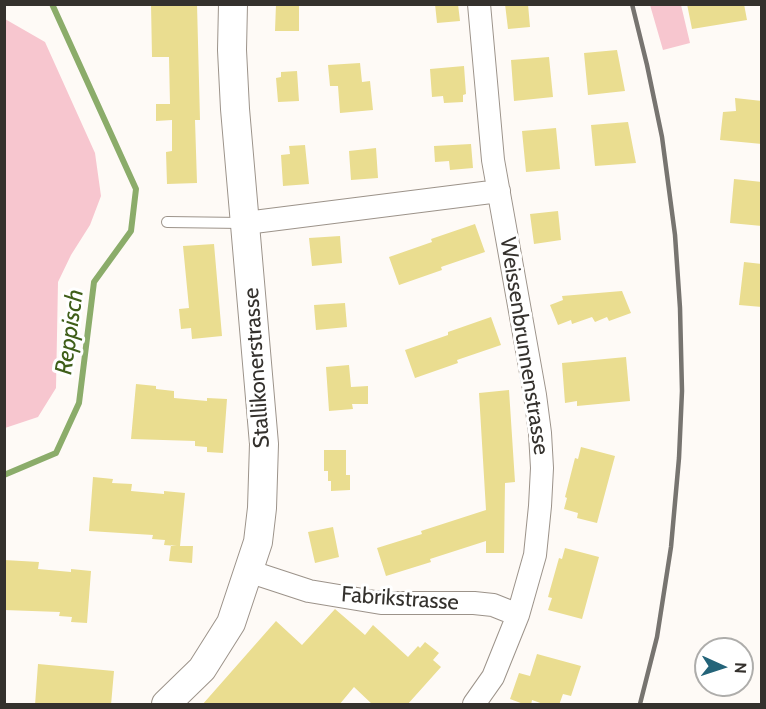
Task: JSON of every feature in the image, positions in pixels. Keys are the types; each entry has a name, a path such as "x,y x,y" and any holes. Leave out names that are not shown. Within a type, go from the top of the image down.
{"street":[{"name":"Stallikonerstrasse","path":"166,705 202,669 231,623 258,542 262,508 264,444 235,108 232,50 233,4"},
{"name":"Weissenbrunnenstrasse","path":"474,705 493,677 518,615 535,555 540,506 540,433 493,160 479,4"},
{"path":"246,223 499,191"},
{"name":"Fabrikstrasse","path":"248,571 309,591 381,603 474,603 493,605 518,615"}],"lane":[{"path":"166,222 246,223"}],"shaded area":[{"path":"650,5 681,5 690,43 663,50"},
{"path":"5,19 45,42 95,153 101,196 90,225 71,255 58,282 56,388 38,417 5,428"}],"building":[{"path":"151,4 197,4 200,120 195,120 197,183 167,184 166,152 172,151 172,120 156,121 156,104 170,104 169,57 152,57"},
{"path":"276,4 299,4 299,31 275,31"},
{"path":"435,4 458,4 460,21 437,23"},
{"path":"505,4 528,4 530,27 508,29"},
{"path":"687,4 744,4 747,20 692,29"},
{"path":"617,50 625,91 588,95 584,53"},
{"path":"549,57 553,97 514,101 511,60"},
{"path":"360,63 362,82 370,81 373,110 340,113 338,86 330,86 328,65"},
{"path":"464,66 466,94 463,95 463,102 444,103 443,96 432,97 430,69"},
{"path":"297,71 299,101 278,102 276,78 281,77 281,72"},
{"path":"735,98 762,101 762,144 720,140 723,112 736,111"},
{"path":"628,122 636,163 595,166 591,125"},
{"path":"556,128 560,169 526,172 522,131"},
{"path":"471,144 473,168 450,170 449,161 435,162 434,146"},
{"path":"305,145 309,184 283,186 281,155 290,154 289,146"},
{"path":"376,148 378,178 351,180 349,151"},
{"path":"734,179 762,182 762,226 730,223"},
{"path":"558,211 561,240 534,244 530,214"},
{"path":"475,224 485,252 399,285 389,257"},
{"path":"340,236 342,263 312,266 309,238"},
{"path":"214,244 222,336 192,339 191,328 181,329 179,309 189,308 183,246"},
{"path":"744,262 762,264 762,307 739,305"},
{"path":"622,291 631,313 609,321 607,317 595,322 592,317 572,324 571,320 558,325 550,305 563,300 562,296"},
{"path":"345,303 347,327 316,330 314,305"},
{"path":"491,317 501,345 415,378 405,350"},
{"path":"626,357 630,401 577,406 577,401 565,403 562,363"},
{"path":"349,365 351,387 368,386 368,404 352,404 353,409 329,411 326,367"},
{"path":"136,384 174,391 174,398 207,401 207,398 227,399 223,453 207,452 207,447 195,446 195,441 131,439"},
{"path":"509,390 515,482 505,483 504,553 486,553 486,541 386,576 377,548 486,510 479,393"},
{"path":"581,447 615,456 597,523 577,518 578,513 564,509 575,458 578,459"},
{"path":"324,450 346,450 346,475 350,475 350,490 331,491 328,471 324,471"},
{"path":"93,477 113,479 112,483 132,484 131,491 185,493 180,546 193,546 192,563 169,561 171,546 164,545 165,540 152,539 153,535 89,531"},
{"path":"333,527 339,557 315,563 308,532"},
{"path":"565,548 599,557 582,619 548,610 552,598 548,597 559,558 562,559"},
{"path":"4,560 39,562 38,569 91,571 87,623 71,622 72,617 59,616 60,612 4,610"},
{"path":"335,609 365,635 373,625 408,657 425,642 439,653 433,660 441,667 407,705 373,705 354,687 339,705 202,705 276,621 302,645"},
{"path":"537,654 581,666 571,696 563,694 559,705 546,705 532,700 531,705 526,705 510,699 519,673 530,676"},
{"path":"38,664 114,671 111,705 35,705"}],"waterway":[{"name":"Reppisch","path":"4,475 56,453 79,403 94,282 131,231 136,189 52,4"}],"railway":[{"path":"632,4 662,137 675,235 682,391 671,547 657,637 640,704"}]}
